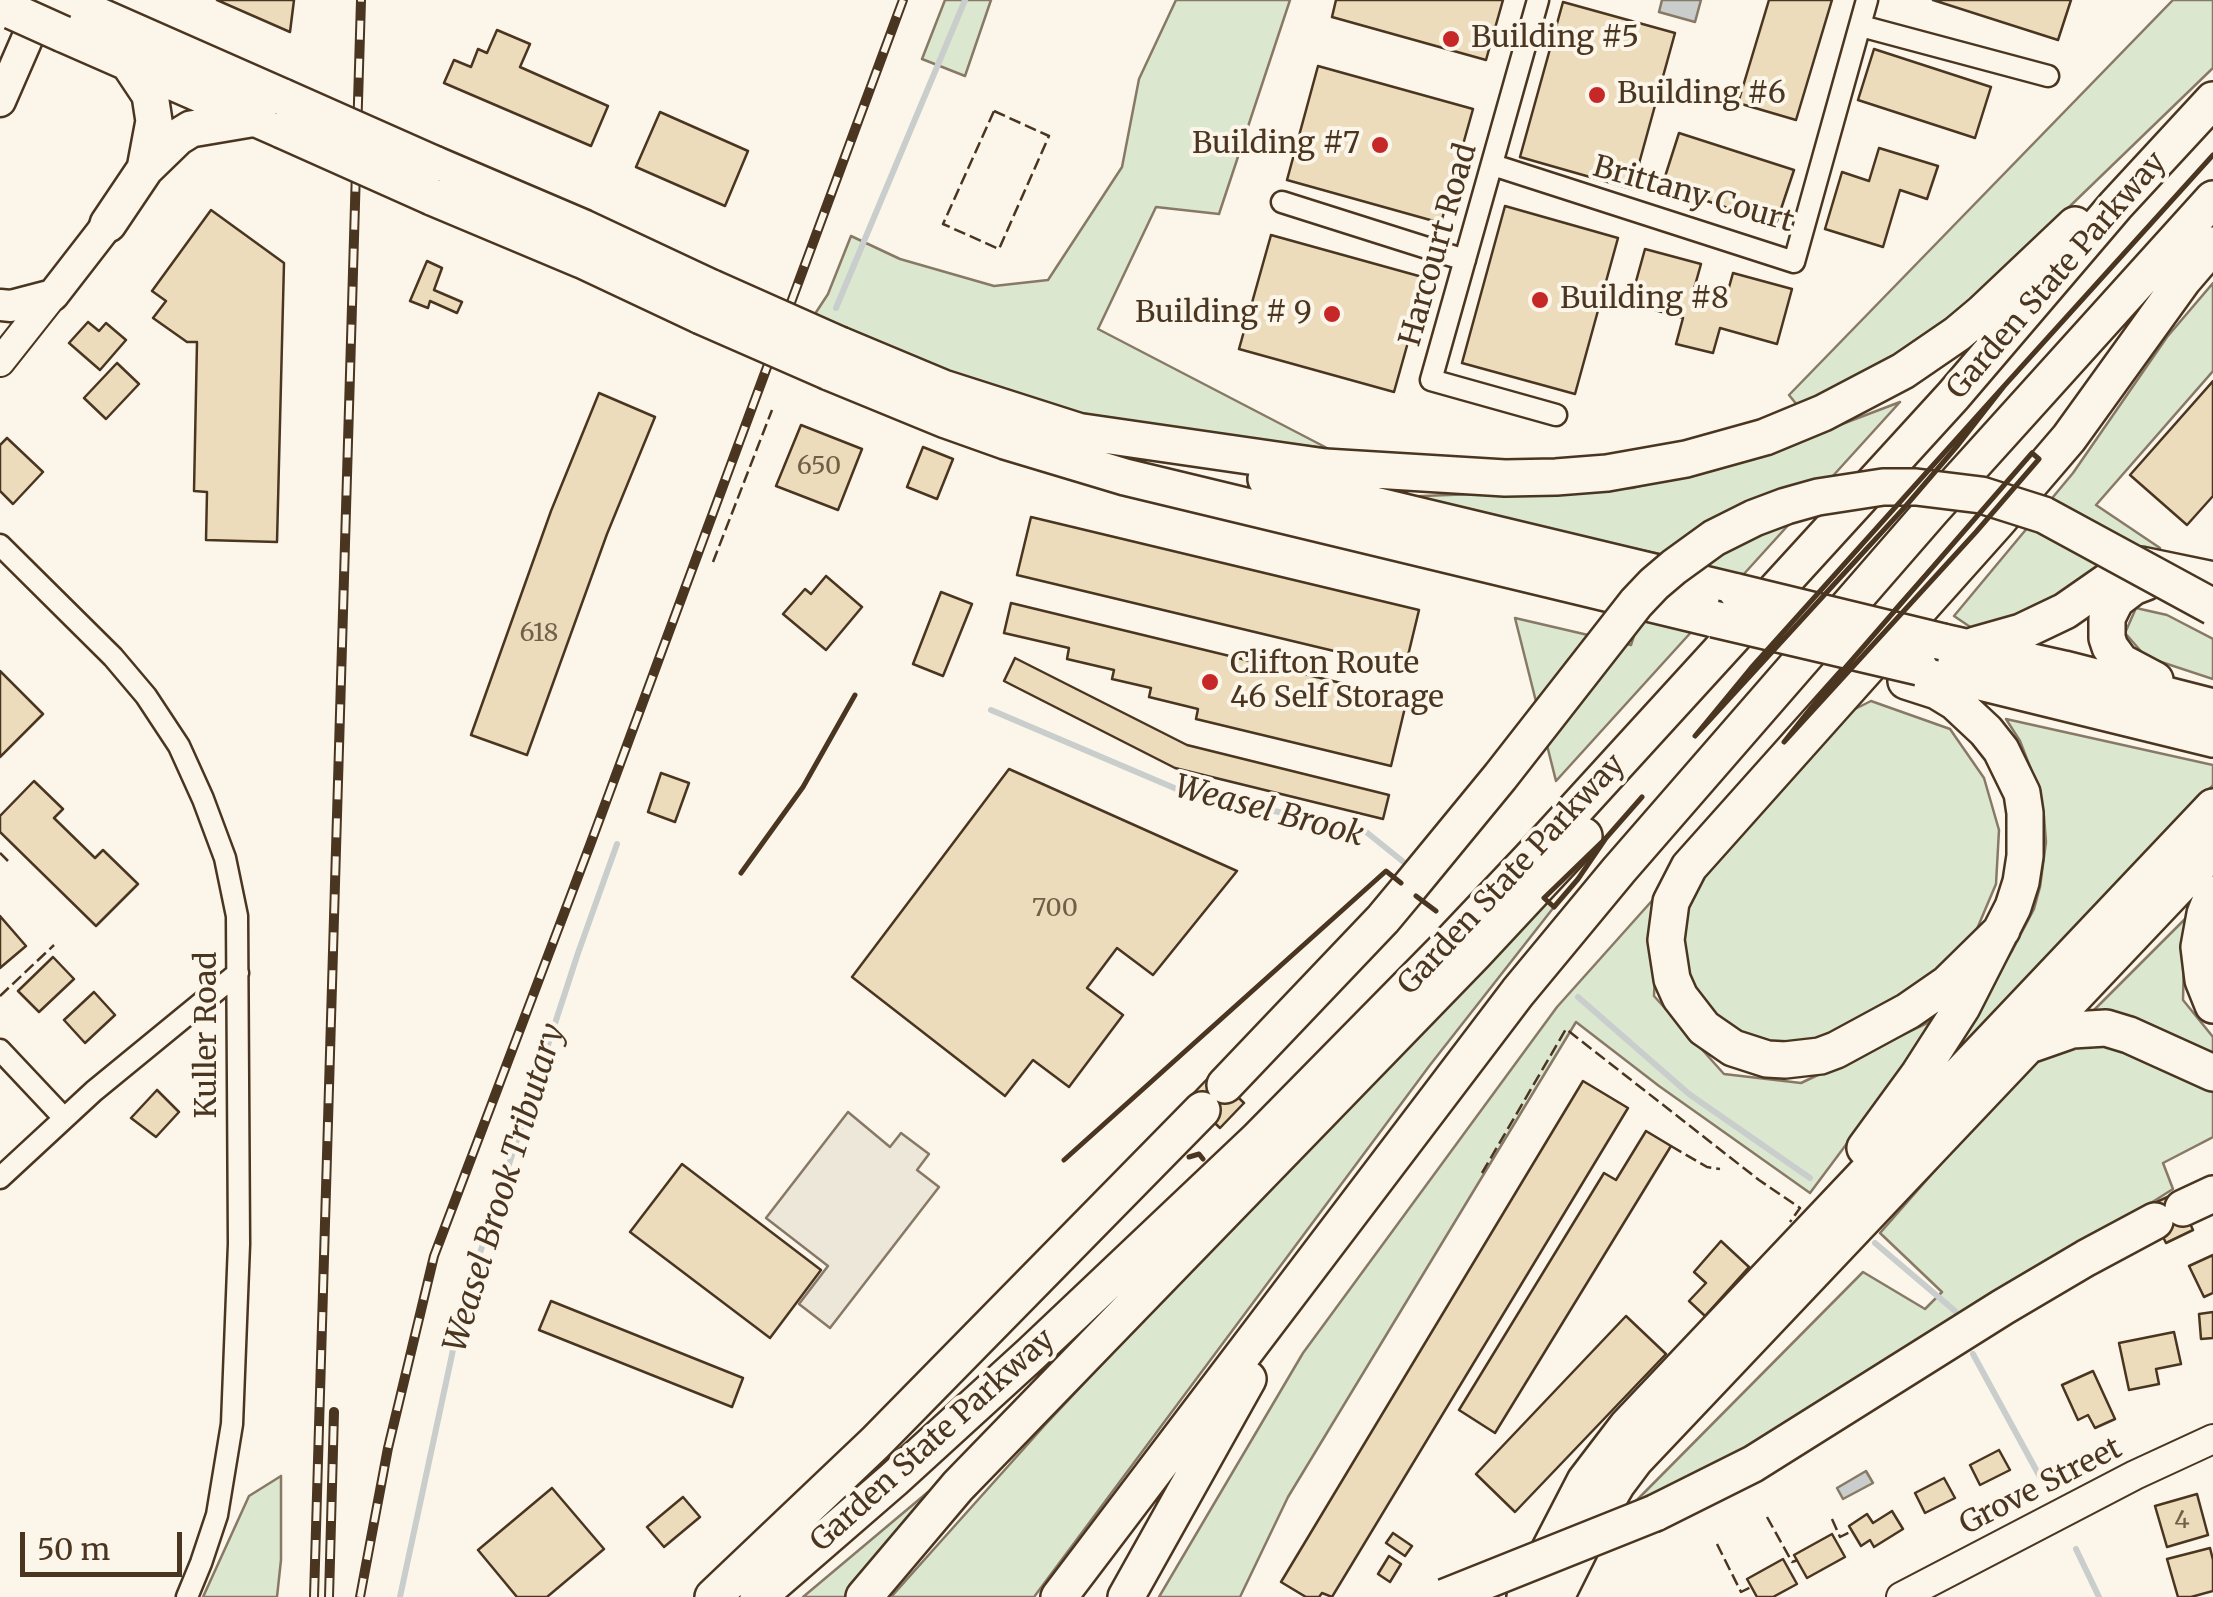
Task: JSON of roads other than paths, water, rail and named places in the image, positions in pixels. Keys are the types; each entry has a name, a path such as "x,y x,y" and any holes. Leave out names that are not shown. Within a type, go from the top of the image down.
{"highway":[{"path":"43,9 128,62 274,115"},
{"path":"43,9 274,115 433,181 582,260 706,302 834,359 944,388 1069,430 1725,606 1934,659 2210,717"},
{"path":"128,62 150,95 154,121 145,168"},
{"name":"Garden State Parkway","path":"758,1597 1017,1367 1257,1140 1519,871 1953,396 2116,205 2213,100"},
{"path":"108,224 145,168 178,137 191,130 274,115"},
{"name":"Garden State Parkway","path":"1060,1597 1518,992 1932,510 2213,199"},
{"path":"1069,430 1324,468 1505,478 1607,473 1686,459 1764,437 1903,372 1958,334 2072,226 2116,205"},
{"path":"2002,930 1947,984 1908,1012 1836,1050 1784,1060 1733,1048 1704,1028 1680,997 1672,979 1666,940 1671,902 1689,867 2021,494 2068,438 2213,244"},
{"path":"834,359 887,397 990,436 1125,478 1725,606"},
{"path":"713,1597 875,1443 1371,932 1500,777 1636,603 1674,566 1714,538 1754,518 1818,496 1916,487 1981,495 2044,515 2213,607"},
{"path":"864,1597 958,1486 1548,876 1694,712 1813,550"},
{"path":"1934,659 2036,626 2142,565 2213,580"},
{"path":"2175,572 2124,592 2110,608 2107,638 2121,662 2210,717"},
{"path":"1796,1248 1962,1008 2017,894 2025,856 2022,792 2001,750 1971,716 1936,691 1934,659"},
{"path":"1934,659 2210,717"},
{"path":"1525,1597 1585,1482 1628,1426 2213,807"},
{"path":"1560,1592 1616,1484 1635,1460 2213,850"},
{"path":"2213,894 2204,914 2199,947 2203,980 2213,1005"},
{"path":"2026,1046 2072,1030 2106,1028 2213,1072"},
{"path":"1445,1597 1655,1513 1753,1464 2020,1298 2184,1208"},
{"path":"1126,1597 1304,1277"}],"main road":[{"path":"0,102 43,9"},
{"path":"0,305 53,295 108,224"}],"street":[{"name":"Harcourt Road","path":"1538,0 1432,380 1556,415"},
{"name":"Brittany Court","path":"1493,165 1794,262 1867,0"},
{"path":"1860,26 2048,76"},
{"path":"1282,202 1465,260"},
{"path":"0,362 53,295"},
{"name":"Kuller Road","path":"0,545 113,658 146,696 179,746 225,858 238,916 240,1244 232,1424 217,1515 186,1597"},
{"path":"0,1178 64,1118 238,973"},
{"path":"0,1050 64,1118"},
{"name":"Grove Street","path":"1901,1597 2213,1438"}],"waterway":[{"name":"Weasel Brook","path":"836,308 965,0"},
{"name":"Weasel Brook","path":"991,710 1179,790 1365,831 1411,868"},
{"name":"Weasel Brook Tributary","path":"400,1597 462,1308 617,844"},
{"name":"Weasel Brook","path":"1578,997 1689,1094 1810,1178"},
{"name":"Weasel Brook","path":"1875,1243 1955,1311"},
{"name":"Weasel Brook","path":"1973,1354 2040,1477"},
{"name":"Weasel Brook","path":"2076,1549 2099,1597"}],"railway":[{"path":"314,1597 361,0"},
{"path":"360,1597 388,1448 434,1256 903,0"},
{"path":"329,1597 334,1412"}],"place":[{"name":"Building #5","path":"1451,39"},
{"name":"Building #6","path":"1597,95"},
{"name":"Building #7","path":"1380,145"},
{"name":"Building #8","path":"1540,300"},
{"name":"Building # 9","path":"1332,314"},
{"name":"Clifton Route 46 Self Storage","path":"1210,682"}]}
